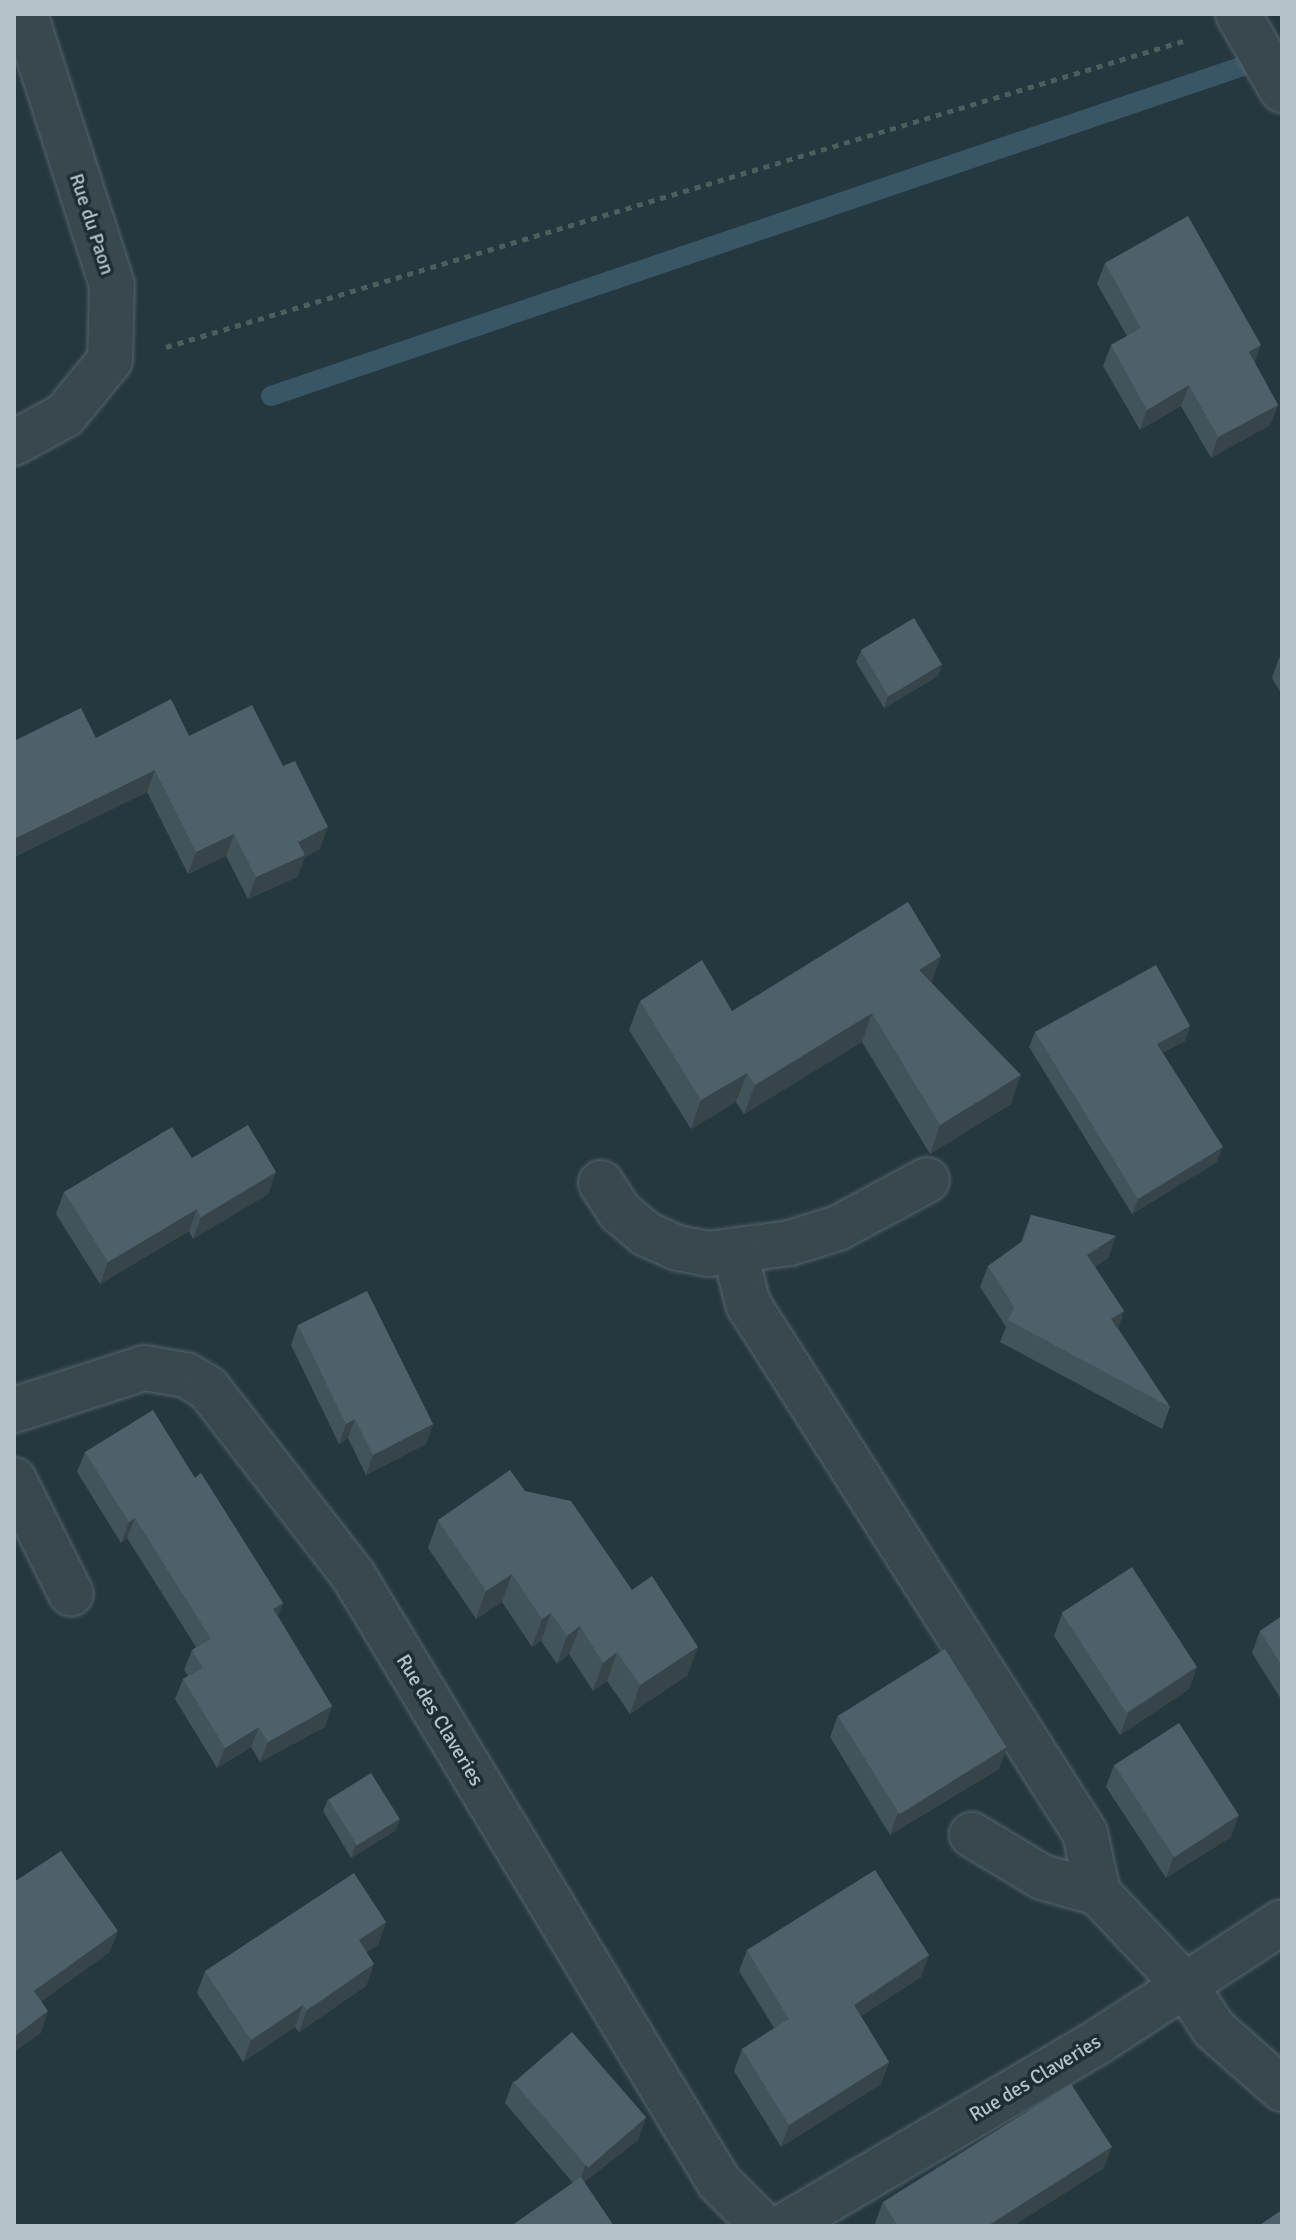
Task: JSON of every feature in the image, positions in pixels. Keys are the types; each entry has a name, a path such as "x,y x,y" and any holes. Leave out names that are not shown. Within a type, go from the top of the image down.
{"street":[{"name":"Rue du Paon","path":"22,21 112,285 110,360"},
{"path":"1243,23 1282,90"},
{"path":"14,443 65,415 110,360"},
{"path":"601,1183 620,1212 646,1234 678,1248 735,1253 838,1228 927,1180"},
{"path":"735,1253 748,1304 1085,1833 1098,1893"},
{"name":"Rue des Claveries","path":"17,1419 144,1368 186,1375 208,1388 353,1575 719,2182 763,2226"},
{"path":"14,1480 71,1594"},
{"path":"972,1835 1042,1877 1098,1893 1185,1985 1214,2029 1282,2089"},
{"name":"Rue des Claveries","path":"784,2226 1185,1985 1282,1922"}],"path":[{"path":"110,360 205,339 1243,23"}],"building":[{"path":"1188,216 1261,345 1249,352 1278,405 1218,437 1189,385 1147,410 1111,345 1141,328 1105,263"},
{"path":"914,618 942,664 889,696 861,650"},
{"path":"171,699 189,736 252,705 283,766 295,761 328,827 298,842 305,855 256,877 234,834 196,852 155,770 14,839 14,741 81,708 96,738"},
{"path":"908,902 941,956 919,970 1021,1075 940,1125 872,1013 755,1085 747,1073 701,1100 640,1001 702,960 732,1011"},
{"path":"1156,965 1190,1026 1157,1044 1223,1147 1138,1199 1035,1032"},
{"path":"248,1125 276,1172 201,1217 197,1209 108,1262 64,1192 172,1127 192,1158"},
{"path":"1031,1215 1116,1236 1087,1255 1124,1311 1111,1319 1170,1407 1008,1320 1014,1307 988,1266 1023,1241"},
{"path":"367,1291 433,1424 373,1455 355,1419 346,1424 298,1325"},
{"path":"153,1410 195,1478 201,1473 283,1603 273,1609 332,1706 268,1742 259,1727 225,1748 183,1679 203,1668 192,1650 211,1639 135,1518 129,1522 85,1452"},
{"path":"510,1470 525,1491 571,1501 632,1590 652,1576 698,1647 640,1685 617,1652 603,1663 580,1626 567,1636 551,1613 542,1619 512,1574 486,1591 438,1520"},
{"path":"1132,1567 1197,1667 1126,1713 1062,1613"},
{"path":"1282,1616 1282,1666 1260,1631"},
{"path":"945,1649 1006,1747 900,1814 838,1716"},
{"path":"1179,1723 1239,1815 1174,1857 1114,1765"},
{"path":"371,1773 400,1819 357,1845 329,1799"},
{"path":"61,1851 118,1931 34,1991 48,2011 14,2037 14,1882"},
{"path":"875,1870 929,1955 854,2005 889,2062 789,2125 742,2049 789,2019 747,1950"},
{"path":"354,1873 386,1922 359,1940 374,1964 307,2010 303,2005 251,2040 205,1971"},
{"path":"572,2032 646,2117 588,2168 514,2083"},
{"path":"1071,2084 1112,2147 987,2226 898,2226 883,2202"},
{"path":"581,2177 614,2226 511,2226"},
{"path":"1282,2210 1282,2226 1258,2226"}],"waterway":[{"path":"271,396 1267,58"}]}
